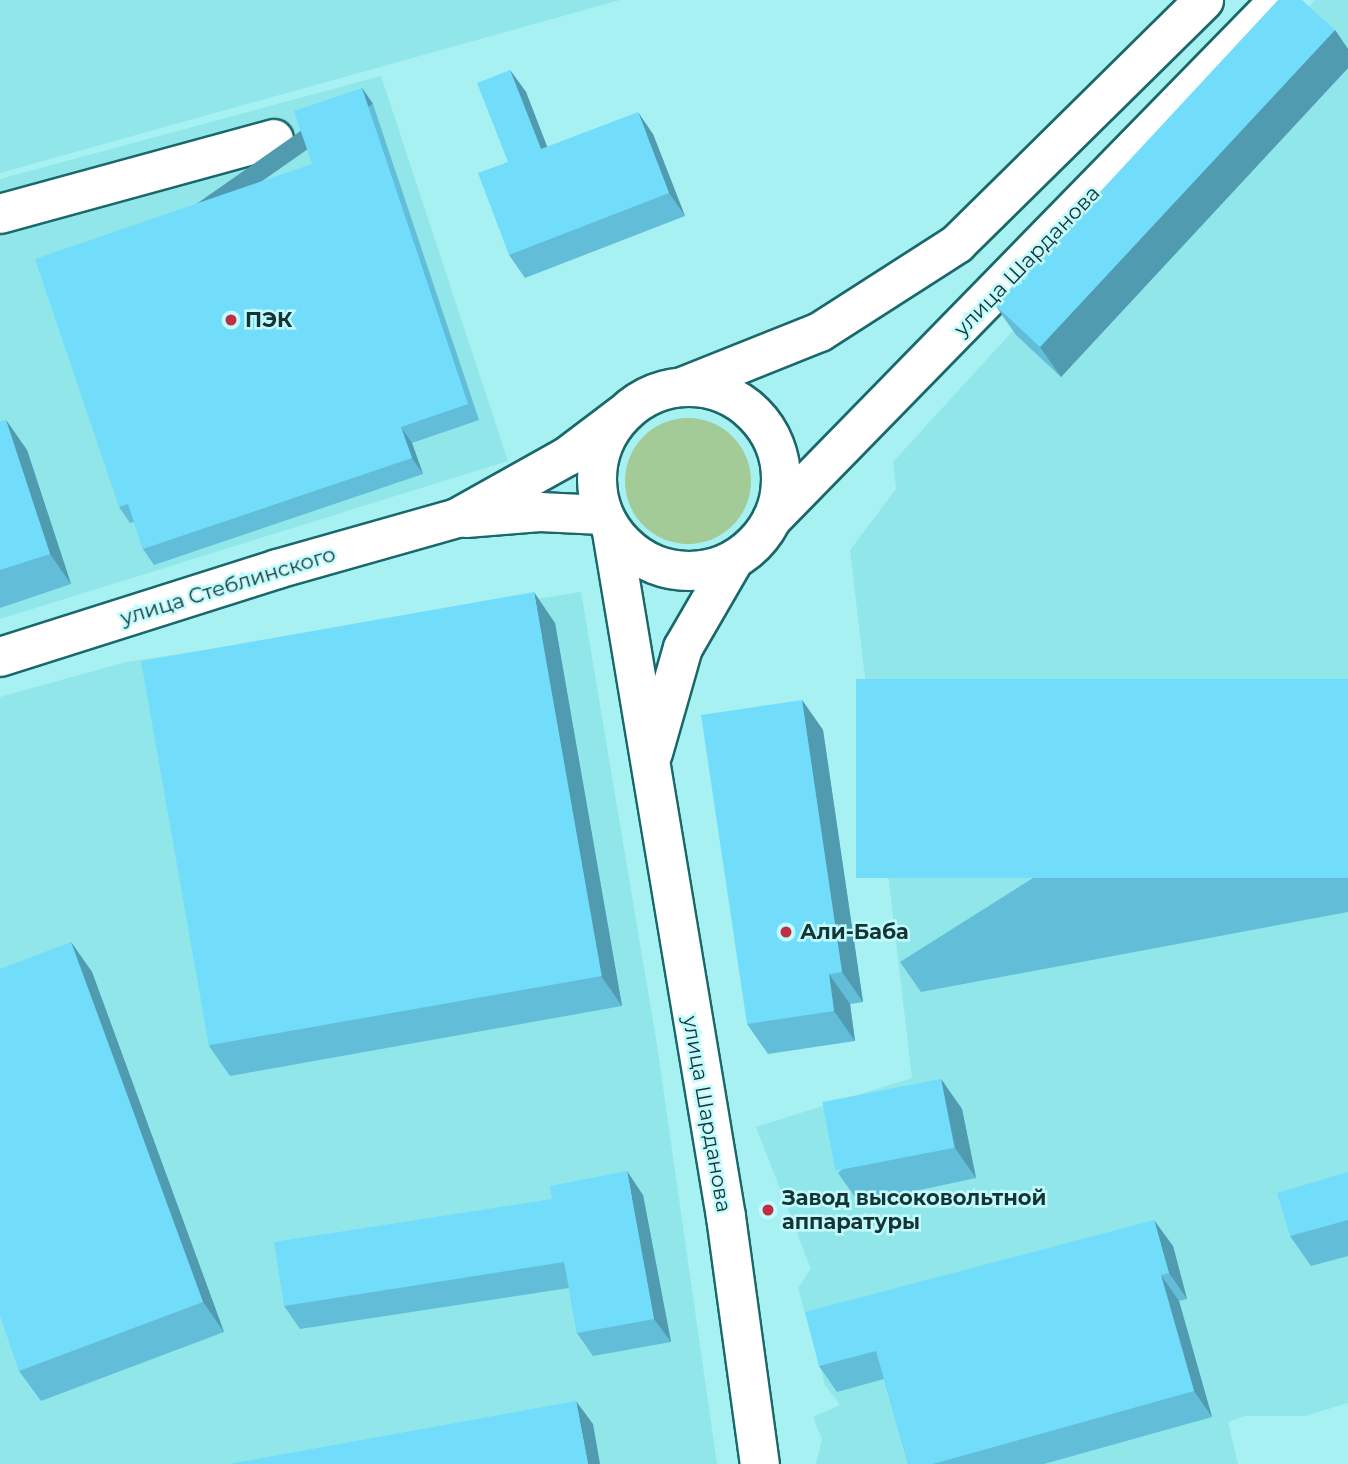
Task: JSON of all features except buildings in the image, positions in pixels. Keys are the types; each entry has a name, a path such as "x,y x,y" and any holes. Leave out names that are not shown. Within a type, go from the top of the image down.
{"main road":[{"path":"457,518 568,456 651,394 685,386 820,332 957,244 1204,0"},
{"name":"улица Шарданова","path":"772,519 1279,0"},
{"path":"0,214 274,139"},
{"path":"622,415 606,436 598,461 596,488 607,524 631,552 668,569 708,570 734,560 750,549 772,519 781,473 766,428 731,397 685,386"},
{"path":"457,518 540,512 607,524"},
{"name":"улица Стеблинского","path":"0,657 277,569 457,518"},
{"name":"улица Шарданова","path":"607,524 726,1217 760,1464"},
{"path":"649,765 683,648 734,560"}],"shaded area":[{"path":"0,0 620,0 0,173"},
{"path":"1315,0 1348,0 1348,1403 1305,1416 1245,1416 1228,1422 1238,1464 816,1464 822,1439 813,1417 840,1405 825,1385 798,1288 811,1269 756,1127 912,1078 850,550 896,489 893,462"},
{"name":"ПЭК","path":"381,76 508,461 0,619 0,179"},
{"path":"581,592 657,1045 717,1464 0,1464 0,697 126,662"}],"green space":[{"path":"688,418 712,423 733,436 746,457 751,481 746,505 733,526 712,539 688,544 664,539 643,526 630,505 625,481 630,457 643,436 664,423"}],"place":[{"name":"ПЭК","path":"231,320"},
{"name":"Али-Баба","path":"786,932"},
{"name":"Завод высоковольтной аппаратуры","path":"768,1210"}]}
